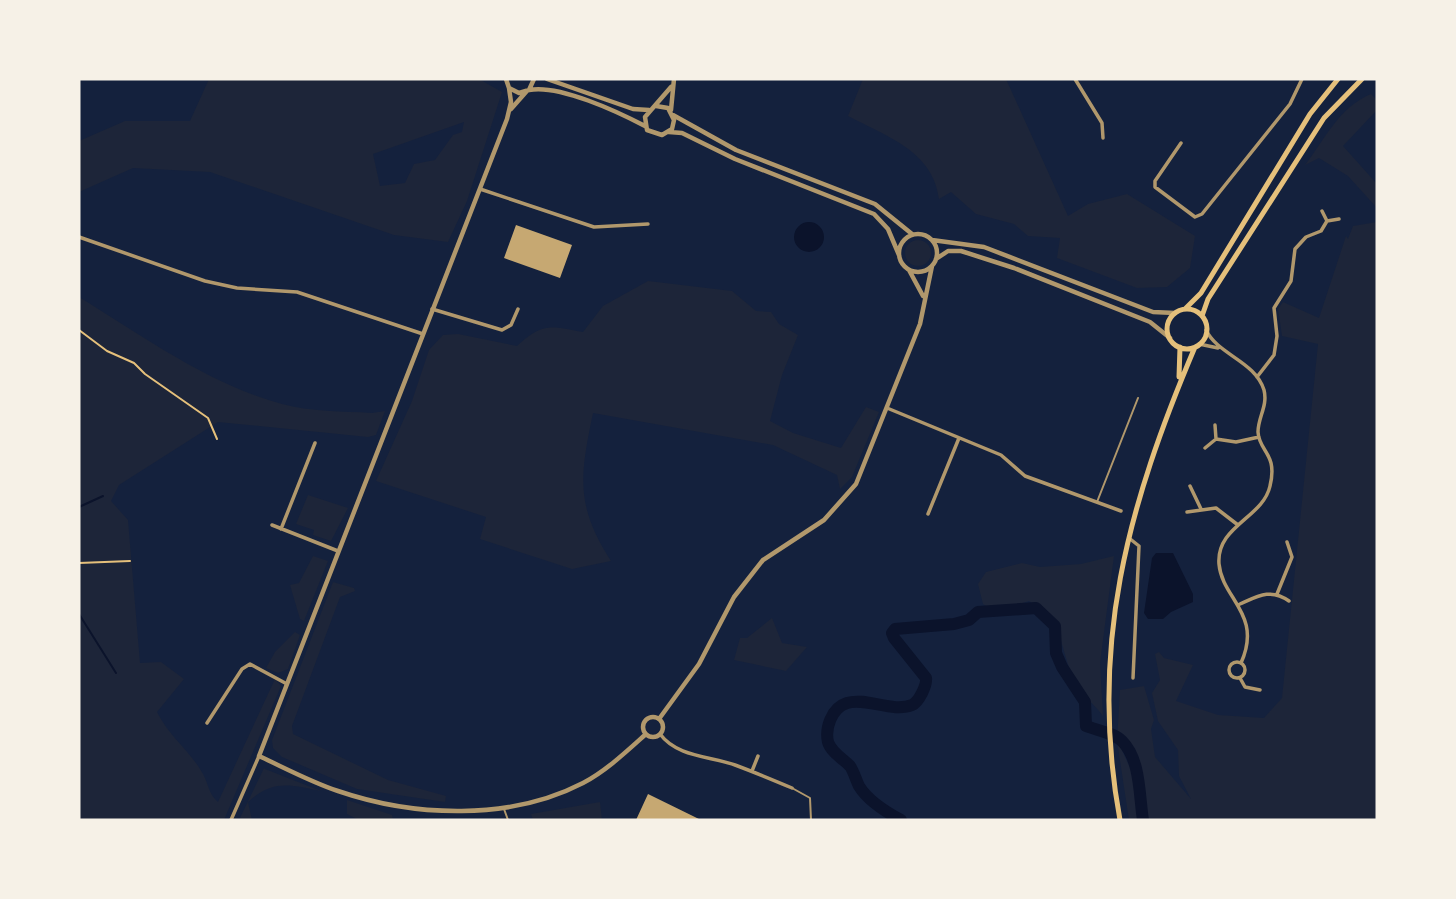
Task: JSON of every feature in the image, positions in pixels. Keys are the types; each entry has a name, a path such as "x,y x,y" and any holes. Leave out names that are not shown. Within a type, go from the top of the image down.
{"main road":[{"path":"1197,345 1180,347 1170,338 1168,324 1175,313 1185,309 1206,284 1310,114 1338,79"},
{"path":"1120,820 1110,755 1108,705 1113,618 1127,537 1141,489 1178,387 1206,330 1202,316 1208,299 1324,118 1362,79"},
{"path":"1185,309 1202,316"},
{"path":"1178,387 1180,347"}],"street":[{"path":"499,79 507,83 515,93 542,88 570,96 645,126 658,135 682,133 735,159 874,215 892,234 899,254 924,297"},
{"path":"231,820 260,756 511,110 528,91 534,79"},
{"path":"547,79 633,109 649,110 656,106 674,79"},
{"path":"1075,79 1102,122 1104,138"},
{"path":"1181,143 1155,181 1155,187 1195,217 1207,209 1290,104 1302,79"},
{"path":"507,83 511,110"},
{"path":"669,132 674,124 671,87"},
{"path":"656,106 736,150 875,204 912,234 924,234 932,240 937,249 920,324 849,495 824,520 763,560 734,597 699,664 659,719"},
{"path":"645,126 649,110"},
{"path":"480,189 594,227 648,224"},
{"path":"1322,211 1327,221"},
{"path":"1257,377 1274,355 1277,336 1274,309 1290,284 1295,249 1306,237 1321,230 1327,221 1339,219"},
{"path":"899,254 901,244 912,234"},
{"path":"79,237 205,281 237,288 297,292 423,334"},
{"path":"932,240 984,247 1153,312 1175,313"},
{"path":"936,259 948,251 961,251 1014,268 1150,321 1170,338"},
{"path":"908,269 920,271 932,266"},
{"path":"432,309 502,330 511,325 518,309"},
{"path":"1206,330 1210,338 1257,377 1265,398 1259,437 1271,457 1270,488 1225,538 1219,565 1240,604 1246,626 1241,663 1245,672 1240,678"},
{"path":"1197,345 1224,349"},
{"path":"887,408 1001,455 1025,476 1121,511"},
{"path":"1215,425 1216,439"},
{"path":"1205,448 1216,439 1236,442 1259,437"},
{"path":"928,514 959,438"},
{"path":"281,529 315,443"},
{"path":"1190,486 1201,510"},
{"path":"1187,512 1221,510 1238,525"},
{"path":"272,525 338,551"},
{"path":"1127,537 1139,546 1133,678"},
{"path":"1277,594 1292,557 1287,542"},
{"path":"1240,604 1262,594 1277,594 1289,601"},
{"path":"1240,678 1233,677 1228,669 1233,663 1241,663"},
{"path":"207,723 242,669 250,664 287,684"},
{"path":"1240,678 1245,687 1261,690"},
{"path":"653,717 659,719 663,728 660,734 654,737 646,734 643,729 645,720 653,717"},
{"path":"260,756 337,791 380,802 462,810 504,809 533,802 583,783 646,734"},
{"path":"660,734 667,744 752,771 792,788"},
{"path":"752,771 758,756"}],"lane":[{"path":"1097,503 1138,398"},
{"path":"792,788 810,798 811,820"},
{"path":"504,809 508,820"}],"path":[{"path":"79,330 107,351 134,363 145,374 208,418 207,422 218,439"},
{"path":"79,563 130,561"}],"shaded area":[{"path":"209,79 479,79 502,92 467,201 448,242 394,235 210,172 133,168 79,192 79,141 125,121 190,121","holes":["464,122 462,132 453,135 435,160 414,164 405,183 380,186 373,154"]},
{"path":"863,79 1006,79 1068,216 1088,204 1127,194 1195,236 1190,268 1167,287 1137,288 1057,258 1060,238 1028,236 1014,224 976,214 951,192 939,199 935,182 918,157 892,138 848,116"},
{"path":"1371,94 1377,100 1376,111 1343,146 1377,184 1377,208 1348,176 1319,158 1305,165 1341,115"},
{"path":"809,222 819,227 824,237 819,247 809,252 799,247 794,237 799,227"},
{"path":"1377,222 1377,820 1143,820 1137,768 1120,746 1137,783 1139,820 1129,820 1117,741 1120,690 1144,686 1154,720 1151,729 1155,757 1191,799 1179,776 1178,750 1158,721 1152,693 1160,680 1155,654 1159,652 1164,658 1193,665 1176,701 1218,715 1264,718 1282,698 1318,344 1282,336 1278,309 1283,302 1319,318 1346,236 1348,239 1353,226"},
{"path":"918,240 927,244 931,253 927,262 918,266 909,262 905,253 909,244"},
{"path":"648,281 732,291 756,311 771,312 779,324 798,335 782,375 770,421 793,433 841,448 866,407 879,412 852,477 840,489 837,475 773,445 593,413 585,455 584,490 591,523 611,561 572,569 480,539 486,517 376,481 412,401 429,350 443,335 458,334 517,346 541,329 554,327 583,332 603,306"},
{"path":"79,297 202,372 255,395 282,404 327,411 385,411 376,435 368,437 218,422 119,485 111,501 128,520 140,663 161,662 184,679 157,712 198,765 210,792 218,802 275,679 281,686 224,820 79,820"},
{"path":"308,495 348,508 331,541 313,535 314,530 296,524"},
{"path":"1156,553 1173,553 1193,594 1193,602 1171,612 1163,619 1148,619 1144,613 1152,558"},
{"path":"313,556 328,561 304,621 300,619 290,585 299,583"},
{"path":"1114,556 1100,663 1103,716 1078,686 1060,636 1049,617 1029,601 995,612 983,604 978,584 986,572 1022,563 1040,567 1081,564"},
{"path":"333,582 354,588 355,591 340,597 292,726 293,734 388,780 446,796 445,802 357,789 282,757 273,748 272,740"},
{"path":"772,618 782,643 807,647 786,671 734,660 740,638 747,638"},
{"path":"295,632 300,635 288,669 278,673 266,668 275,652"},
{"path":"264,768 321,791 291,786 274,787 248,802 252,820 239,820"},
{"path":"347,800 392,815 393,820 359,820 347,814"},
{"path":"600,802 602,820 533,820 531,814"}],"building":[{"path":"516,225 572,245 560,278 504,258"},
{"path":"648,794 701,820 636,820"}],"waterway":[{"path":"79,507 103,496"},
{"path":"901,820 867,797 850,766 830,746 827,731 833,714 847,703 905,707 917,701 924,689 926,678 894,638 892,633 895,629 954,624 969,620 978,612 1036,608 1055,626 1056,653 1085,702 1086,726 1122,741 1133,758 1143,820"},
{"path":"79,614 116,673"}]}
